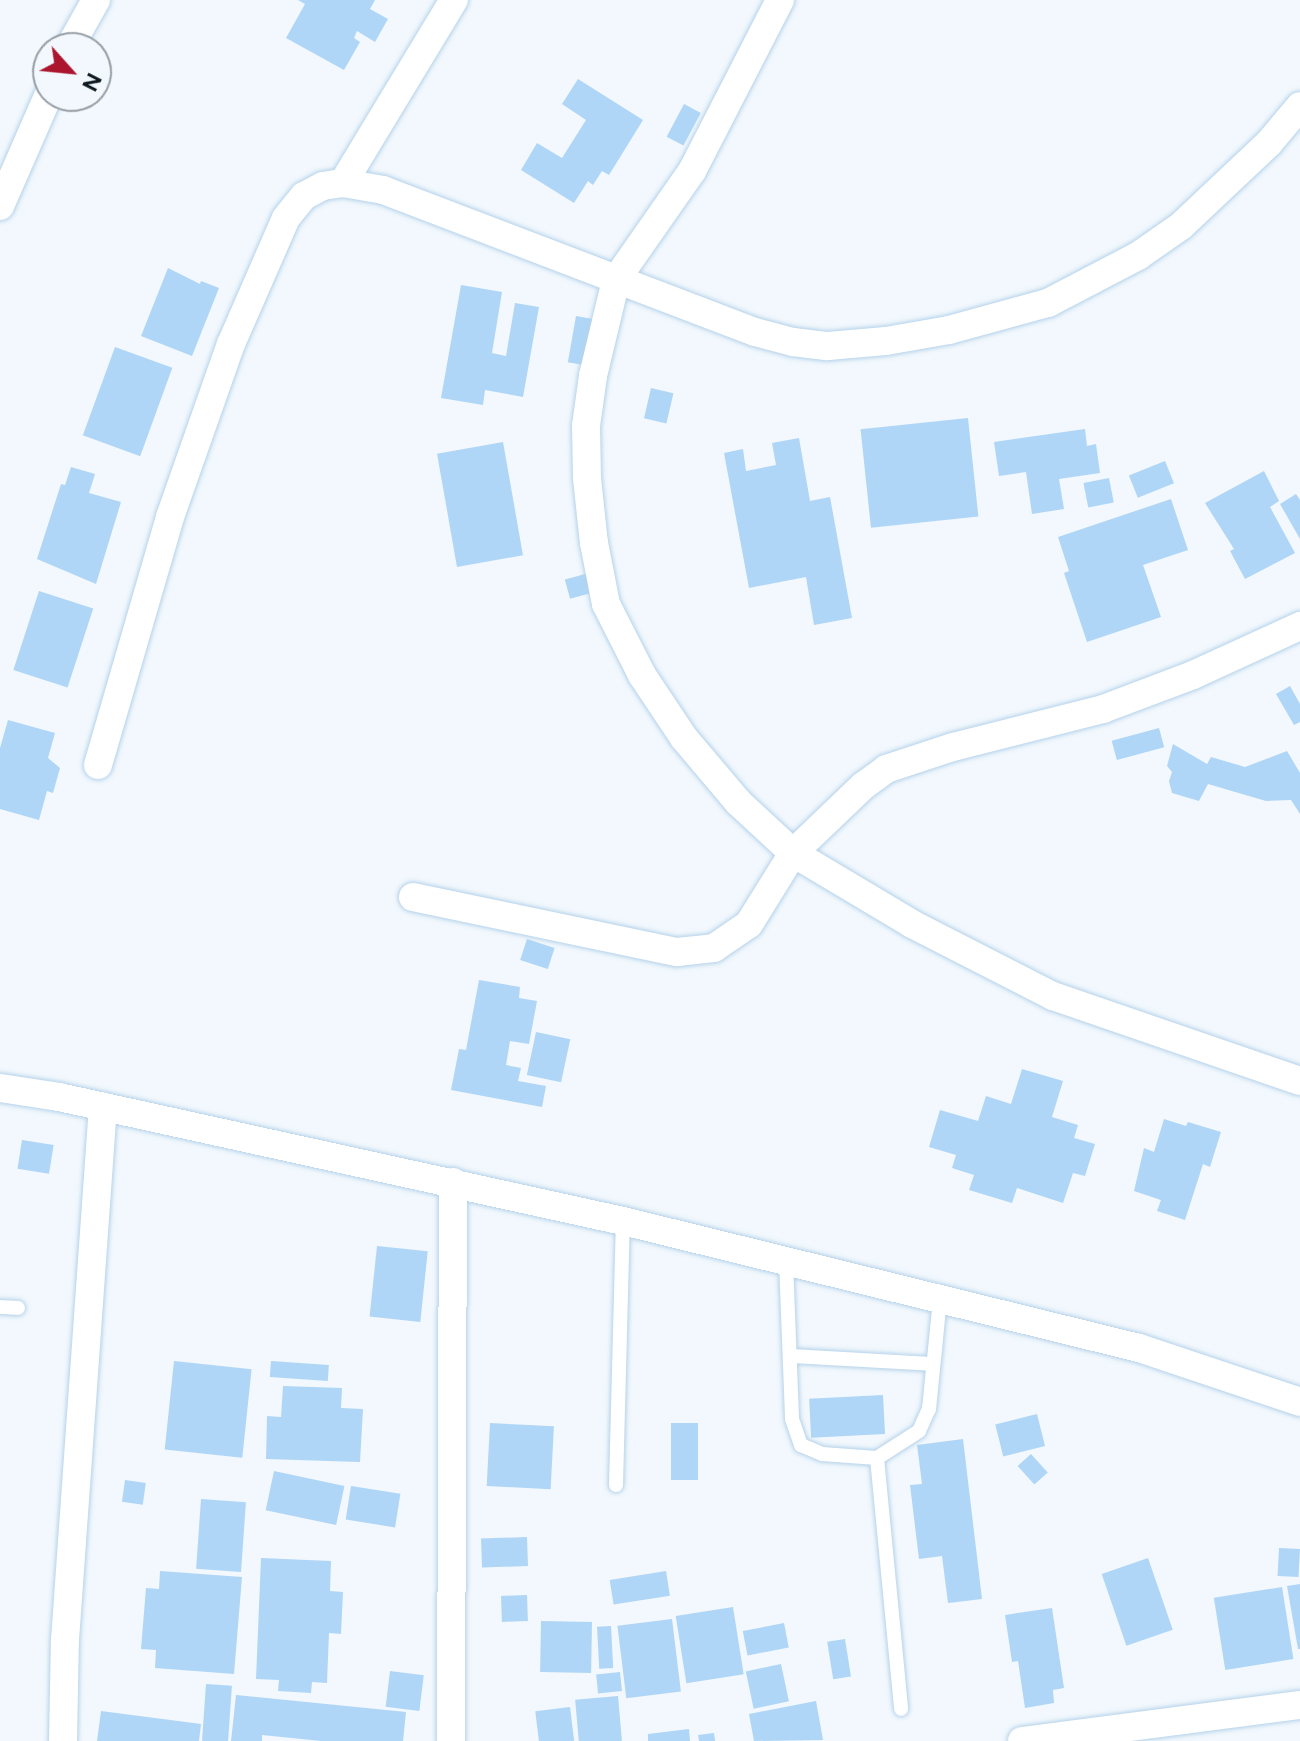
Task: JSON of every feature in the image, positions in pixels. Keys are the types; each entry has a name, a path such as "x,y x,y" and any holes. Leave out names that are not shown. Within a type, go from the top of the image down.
{"street":[{"path":"78,32 96,0"},
{"path":"343,183 454,0"},
{"path":"780,0 692,171 616,280 593,376 586,426 588,491 606,604 642,675 684,738 738,802 793,853 912,924 1053,996 1300,1081"},
{"path":"98,765 170,517 231,344 273,244 286,218 304,196 323,186 343,183 383,190 755,332 793,342 828,346 886,341 992,320 1048,303 1138,256 1181,226 1269,143 1300,106"},
{"path":"0,206 41,112"},
{"path":"413,897 677,952 714,948 749,924 793,853 863,786 886,769 953,747 1103,709 1193,675 1300,626"},
{"path":"0,1088 103,1106 623,1221 1139,1348 1300,1402"},
{"path":"63,1741 65,1640 103,1106"},
{"path":"451,1741 453,1182"},
{"path":"1022,1741 1300,1705"}],"lane":[{"path":"616,1485 623,1221"},
{"path":"786,1261 792,1419 801,1445 822,1454 877,1458 919,1431 929,1409 940,1299"},
{"path":"0,1307 18,1308"},
{"path":"790,1356 933,1364"},
{"path":"877,1458 901,1709"}],"building":[{"path":"298,0 375,0 370,9 388,19 375,42 357,31 354,38 360,42 344,70 286,38 305,4"},
{"path":"578,79 643,120 609,175 602,171 593,185 588,181 574,203 521,170 537,143 562,158 586,120 562,104"},
{"path":"684,104 701,113 683,146 667,137"},
{"path":"168,268 200,284 201,281 219,288 192,356 141,336"},
{"path":"461,285 502,292 492,353 506,356 515,303 539,307 523,397 485,390 483,405 441,398"},
{"path":"576,316 599,320 590,366 568,362"},
{"path":"115,347 172,368 140,456 83,435"},
{"path":"651,388 673,393 666,423 644,418"},
{"path":"968,418 978,516 871,528 861,429"},
{"path":"1085,429 1087,446 1096,444 1100,473 1059,479 1064,509 1032,514 1026,472 999,476 994,442"},
{"path":"799,438 810,501 830,497 852,618 814,625 806,577 749,588 724,453 743,449 746,471 776,465 772,443"},
{"path":"503,442 523,555 457,567 437,454"},
{"path":"1165,461 1174,483 1138,498 1129,476"},
{"path":"71,467 95,474 89,493 121,502 96,584 37,559 61,484 65,485"},
{"path":"1264,471 1279,501 1270,507 1295,553 1245,579 1230,551 1234,549 1205,503"},
{"path":"1109,478 1114,503 1088,508 1083,483"},
{"path":"1296,494 1300,500 1300,539 1280,504"},
{"path":"1171,499 1188,550 1143,565 1161,617 1087,642 1064,573 1069,571 1058,537"},
{"path":"589,573 594,592 570,599 565,579"},
{"path":"39,591 93,609 68,688 13,670"},
{"path":"1290,686 1300,704 1300,722 1294,725 1276,694"},
{"path":"8,720 55,733 48,758 60,768 53,793 47,791 39,820 0,809 0,748"},
{"path":"1159,728 1164,747 1117,760 1112,741"},
{"path":"1173,744 1207,764 1211,757 1245,767 1287,751 1300,773 1300,814 1291,800 1266,801 1208,784 1199,801 1172,793 1169,781 1172,772 1167,766"},
{"path":"527,939 555,948 548,969 520,960"},
{"path":"479,980 520,987 519,998 537,1001 529,1044 510,1041 506,1065 521,1068 518,1081 546,1086 542,1107 451,1090 459,1049 466,1050"},
{"path":"536,1032 570,1039 561,1082 527,1075"},
{"path":"1022,1069 1063,1081 1052,1117 1078,1125 1074,1138 1095,1144 1085,1176 1073,1173 1063,1203 1017,1188 1012,1203 969,1190 974,1175 952,1168 956,1155 929,1147 940,1110 978,1121 986,1096 1011,1104"},
{"path":"1164,1119 1186,1126 1188,1122 1221,1132 1210,1167 1203,1164 1185,1220 1157,1211 1161,1200 1134,1191 1144,1148 1154,1152"},
{"path":"22,1140 54,1145 49,1174 17,1169"},
{"path":"377,1246 428,1251 420,1322 370,1317"},
{"path":"174,1361 252,1369 242,1458 165,1450"},
{"path":"271,1361 329,1365 328,1381 270,1377"},
{"path":"283,1386 342,1388 341,1408 363,1409 360,1462 266,1459 267,1416 281,1417"},
{"path":"883,1395 885,1434 811,1438 809,1399"},
{"path":"1037,1414 1045,1446 1003,1456 995,1424"},
{"path":"490,1423 554,1426 551,1489 487,1486"},
{"path":"671,1423 698,1423 698,1480 671,1480"},
{"path":"963,1439 982,1599 948,1603 942,1556 919,1559 910,1485 922,1484 917,1445"},
{"path":"1031,1454 1048,1473 1034,1485 1018,1466"},
{"path":"274,1471 344,1486 336,1525 266,1510"},
{"path":"125,1480 146,1483 143,1505 122,1502"},
{"path":"351,1486 400,1494 395,1527 346,1520"},
{"path":"201,1499 246,1502 241,1572 196,1569"},
{"path":"527,1537 528,1566 482,1568 481,1539"},
{"path":"1279,1548 1300,1549 1299,1577 1278,1576"},
{"path":"261,1558 331,1561 330,1591 343,1592 341,1634 329,1633 327,1683 312,1682 311,1693 278,1691 279,1680 256,1679"},
{"path":"1148,1558 1173,1630 1126,1646 1102,1574"},
{"path":"160,1571 242,1577 234,1674 155,1668 156,1650 141,1649 146,1588 159,1589"},
{"path":"666,1571 670,1596 614,1605 610,1580"},
{"path":"1300,1584 1300,1649 1298,1649 1287,1586"},
{"path":"1282,1587 1293,1659 1225,1670 1214,1598"},
{"path":"527,1595 528,1621 502,1622 501,1596"},
{"path":"733,1607 744,1674 686,1683 676,1616"},
{"path":"1052,1608 1064,1688 1053,1690 1054,1703 1025,1708 1018,1661 1012,1662 1005,1615"},
{"path":"672,1619 681,1691 626,1698 617,1626"},
{"path":"541,1621 592,1622 591,1673 540,1672"},
{"path":"784,1623 789,1648 748,1656 743,1631"},
{"path":"611,1626 613,1668 599,1669 597,1627"},
{"path":"845,1639 851,1677 833,1679 827,1642"},
{"path":"781,1664 789,1701 754,1709 746,1671"},
{"path":"390,1671 424,1675 419,1711 386,1707"},
{"path":"620,1672 622,1691 598,1693 596,1675"},
{"path":"206,1684 232,1686 228,1741 202,1741"},
{"path":"236,1695 406,1712 403,1741 321,1741 262,1735 262,1741 231,1741"},
{"path":"618,1696 622,1741 579,1741 575,1700"},
{"path":"816,1701 823,1740 754,1741 749,1714"},
{"path":"570,1707 574,1741 539,1741 535,1711"},
{"path":"101,1711 201,1724 199,1741 97,1741"},
{"path":"689,1729 690,1741 648,1741 648,1734"},
{"path":"714,1733 715,1741 699,1741 698,1735"}]}
